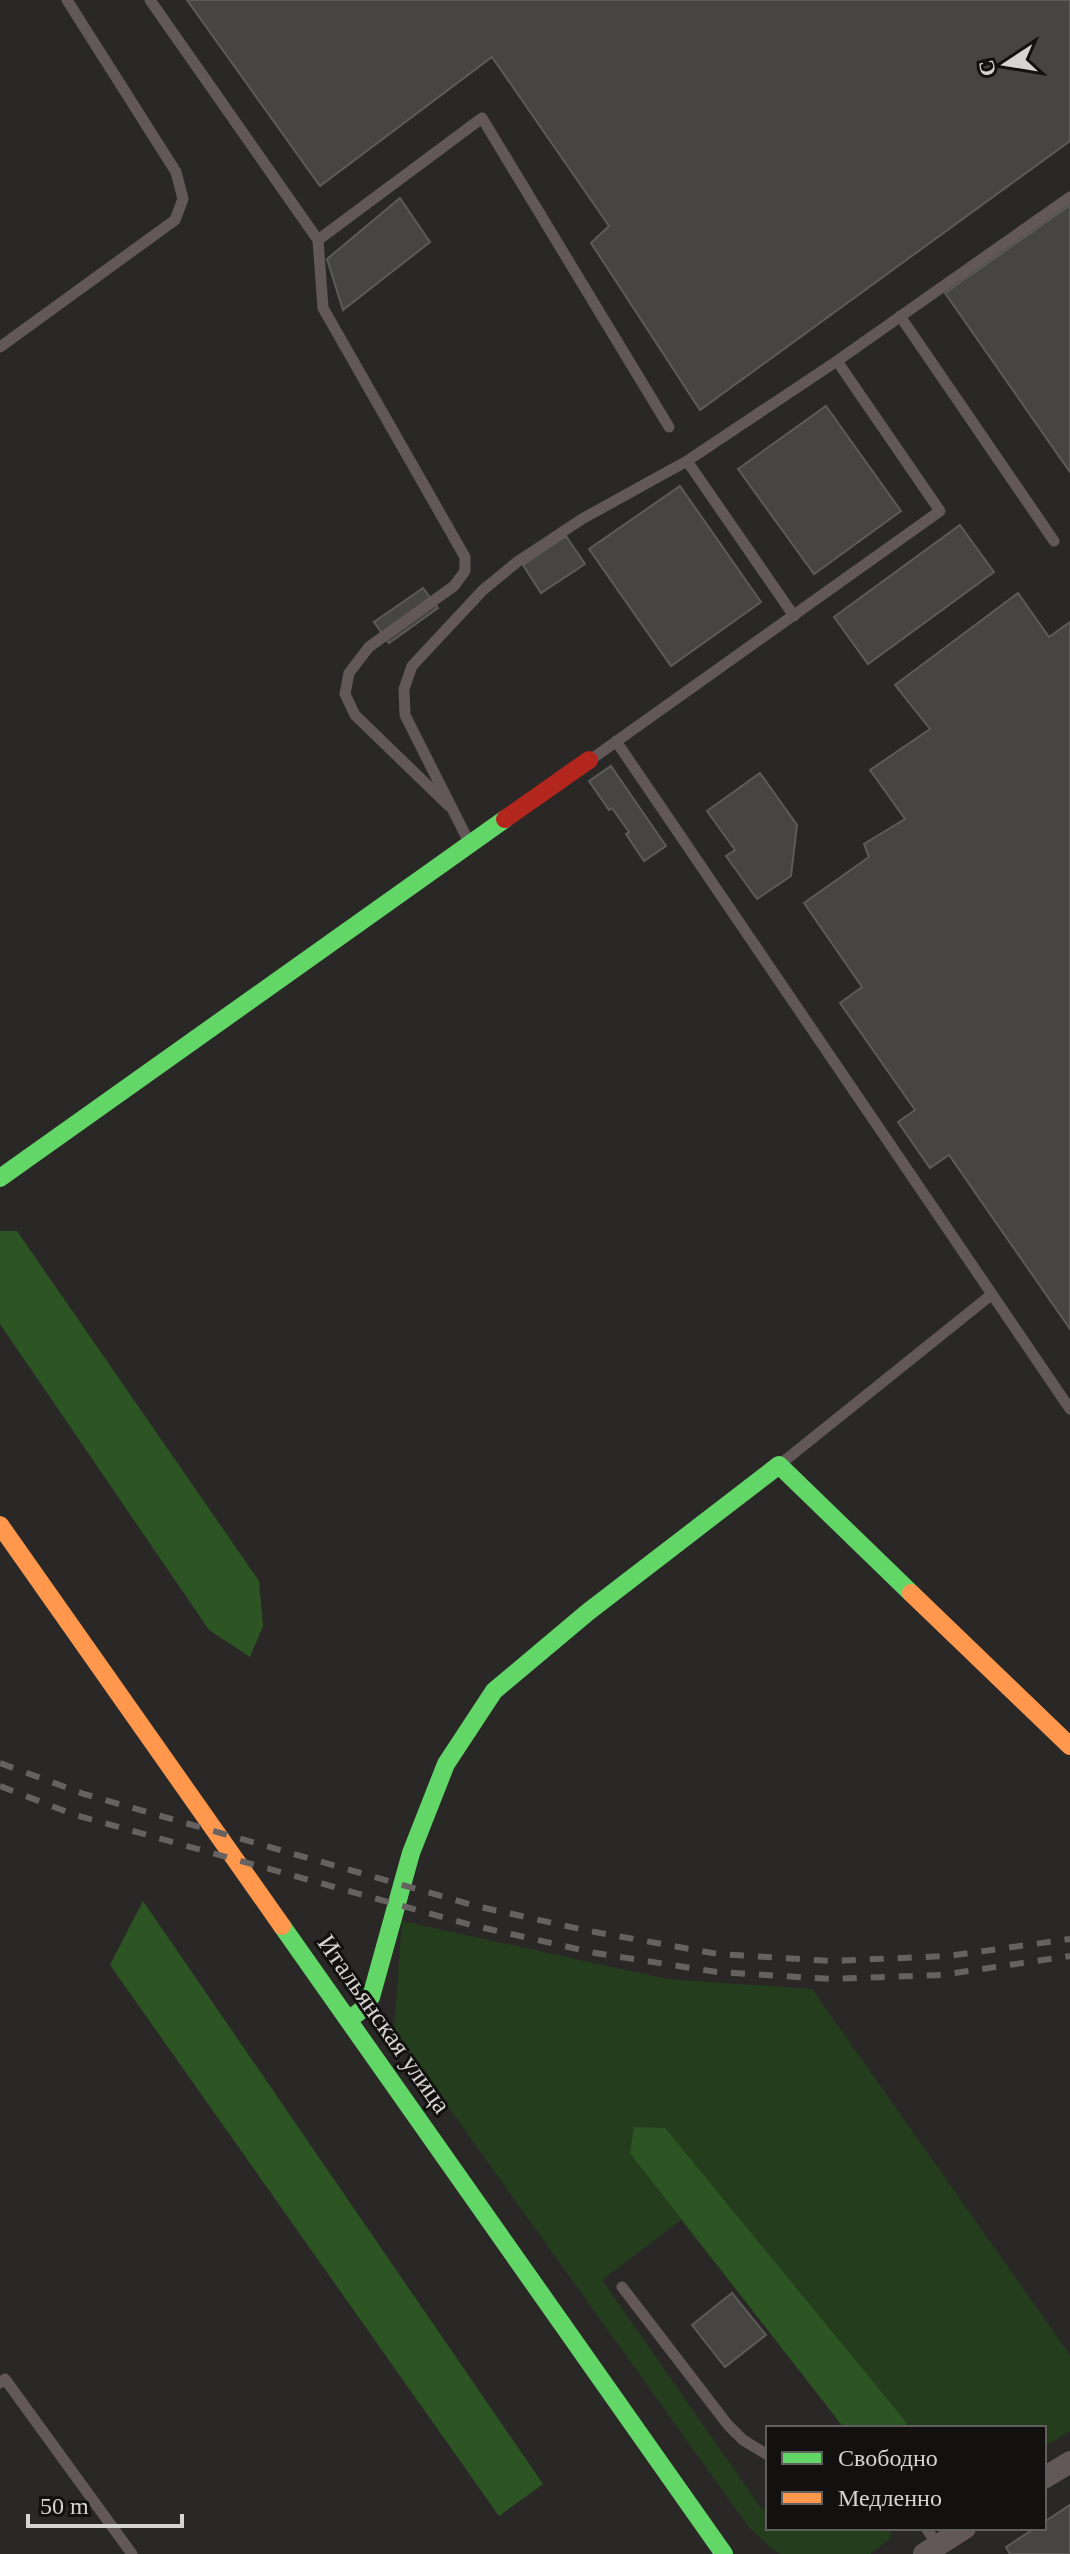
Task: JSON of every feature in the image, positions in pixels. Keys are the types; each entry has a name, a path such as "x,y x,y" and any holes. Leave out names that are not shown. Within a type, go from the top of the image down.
{"main road":[{"path":"0,1178 589,760"},
{"path":"350,2019 364,2008 371,1997 411,1853 446,1764 494,1691 588,1612 779,1465 1070,1746"},
{"name":"Итальянская улица","path":"0,1525 724,2554"},
{"path":"669,2476 693,2543"}],"street":[{"path":"1046,2477 1070,2462"},
{"path":"933,2545 961,2530"}],"lane":[{"path":"0,347 175,220 183,199 176,172 67,0"},
{"path":"150,0 318,240 323,308 465,557 465,571 454,586 369,647 349,673 345,694 355,715 449,806"},
{"path":"318,240 482,118 669,427"},
{"path":"470,845 405,715 404,689 412,666 483,590 517,562 582,519 687,461 837,361 1070,197"},
{"path":"900,316 1054,541"},
{"path":"589,760 940,511 837,361"},
{"path":"687,461 794,616"},
{"path":"616,741 1070,1409"},
{"path":"779,1465 991,1295"},
{"path":"622,2287 728,2425 743,2440 766,2454"},
{"path":"2,2378 132,2554"}],"green space":[{"path":"0,1231 17,1231 259,1581 263,1626 250,1657 209,1630 0,1324"},
{"path":"143,1901 543,2484 499,2516 110,1965"},
{"path":"402,1921 667,1979 812,1989 1070,2355 1070,2431 1046,2446 1046,2426 844,2426 681,2220 602,2280 761,2508 766,2510 766,2530 890,2530 891,2538 870,2554 780,2554 748,2526 394,2031"},
{"path":"634,2127 665,2128 906,2422 906,2426 842,2426 630,2153"}],"building":[{"path":"187,0 1070,0 1070,141 700,410 591,243 609,226 492,57 320,186"},
{"path":"400,198 430,242 343,310 327,259"},
{"path":"1070,205 1070,472 945,293"},
{"path":"826,406 901,511 814,574 738,469"},
{"path":"680,486 761,602 671,666 589,549"},
{"path":"960,525 994,572 868,664 834,617"},
{"path":"566,536 585,564 541,593 523,565"},
{"path":"423,588 438,608 389,643 374,622"},
{"path":"1018,593 1049,637 1070,622 1070,1329 949,1155 930,1168 898,1122 915,1110 840,1003 862,987 804,903 869,857 864,844 905,819 870,770 930,729 895,685"},
{"path":"611,766 666,846 644,861 626,834 629,832 589,781"},
{"path":"760,773 797,825 791,876 757,899 726,856 735,850 707,811"},
{"path":"732,2293 766,2335 725,2367 692,2325"},
{"path":"1070,2505 1070,2554 1010,2554 1006,2547 1032,2530 1046,2530 1046,2521"}],"railway":[{"path":"0,1763 84,1794 476,1906 589,1931 718,1954 831,1961 948,1956 1070,1939"},
{"path":"0,1786 75,1815 471,1925 595,1953 717,1972 831,1979 941,1975 1070,1956"}],"traffic: fast":[{"path":"0,1178 505,819"},
{"path":"350,2019 364,2008 371,1997 411,1853 446,1764 494,1691 588,1612 779,1465 911,1593"},
{"path":"282,1926 724,2554"}],"traffic: slow":[{"path":"0,1525 282,1926"},
{"path":"911,1593 1070,1746"}],"traffic: jam":[{"path":"505,819 589,760"}]}
